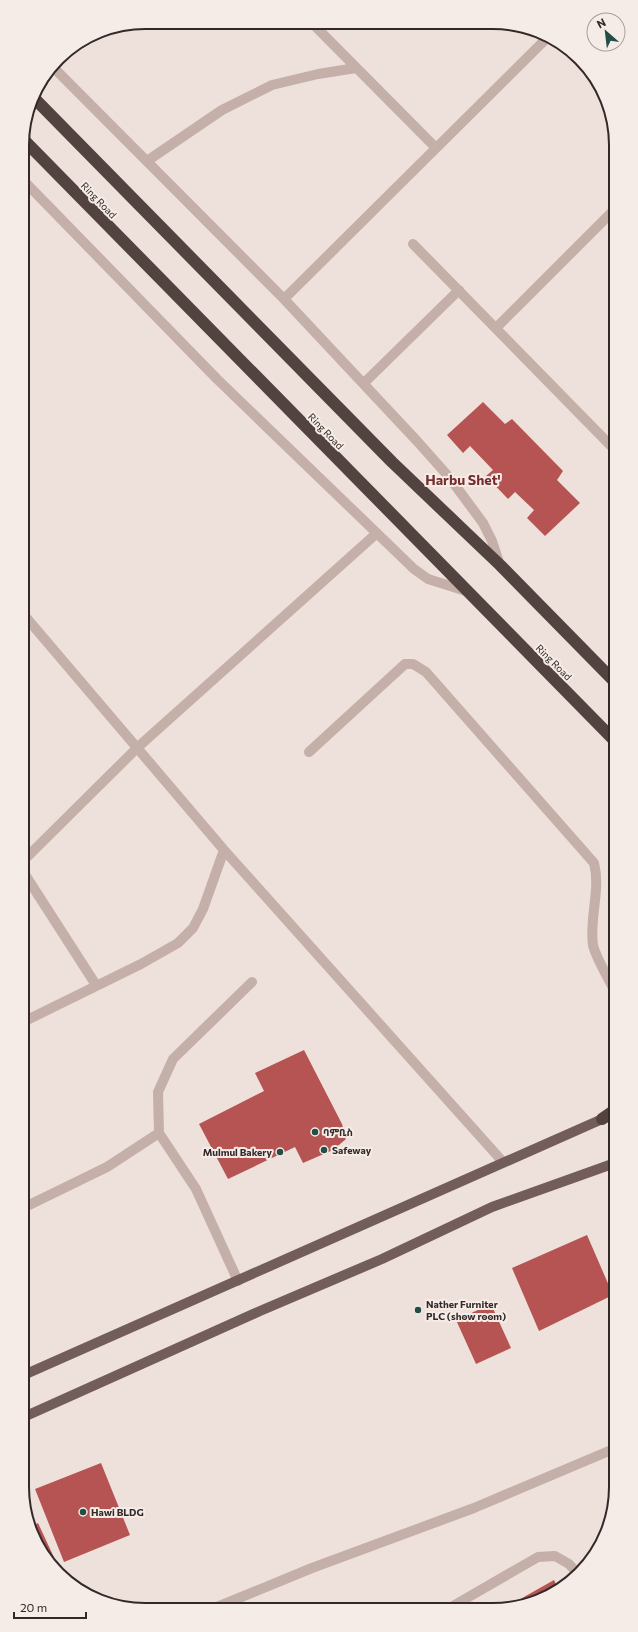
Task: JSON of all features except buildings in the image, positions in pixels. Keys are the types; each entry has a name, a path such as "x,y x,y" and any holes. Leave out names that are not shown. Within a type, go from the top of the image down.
{"highway":[{"path":"38,102 392,462 500,565 609,675"},
{"name":"Ring Road","path":"29,145 609,735"},
{"path":"602,1119 609,1114"}],"main road":[{"path":"29,1373 609,1116"},
{"path":"29,1415 260,1311 382,1259 492,1207 609,1165"}],"street":[{"path":"318,29 436,148"},
{"path":"284,299 544,41"},
{"path":"147,161 222,110 272,85 318,74 356,68"},
{"path":"57,71 284,299 364,383 449,477 470,503 486,529 500,565"},
{"path":"29,186 217,379 378,534 428,579 466,591"},
{"path":"496,328 609,215"},
{"path":"413,244 609,444"},
{"path":"364,383 459,290"},
{"path":"29,855 138,747 378,534"},
{"path":"29,621 138,747 224,850 503,1162"},
{"path":"309,752 405,664 413,664 426,672 594,863 597,875 593,919 593,946 609,980"},
{"path":"29,1018 141,964 178,943 192,928 204,908 224,850"},
{"path":"29,881 96,985"},
{"path":"238,1281 196,1189 159,1133 158,1092 174,1059 252,982"},
{"path":"29,1205 107,1167 159,1133"},
{"path":"227,1603 312,1568 474,1508 609,1451"},
{"path":"458,1603 538,1557 555,1556 569,1564 574,1570"}],"place":[{"name":"ባምቢስ","path":"315,1132"},
{"name":"Safeway","path":"324,1150"},
{"name":"Mulmul Bakery","path":"280,1152"},
{"name":"Nather Furniter PLC (show room)","path":"418,1310"},
{"name":"Hawi BLDG","path":"83,1512"}],"district":[{"name":"Harbu Shet'","path":"463,480"}]}
